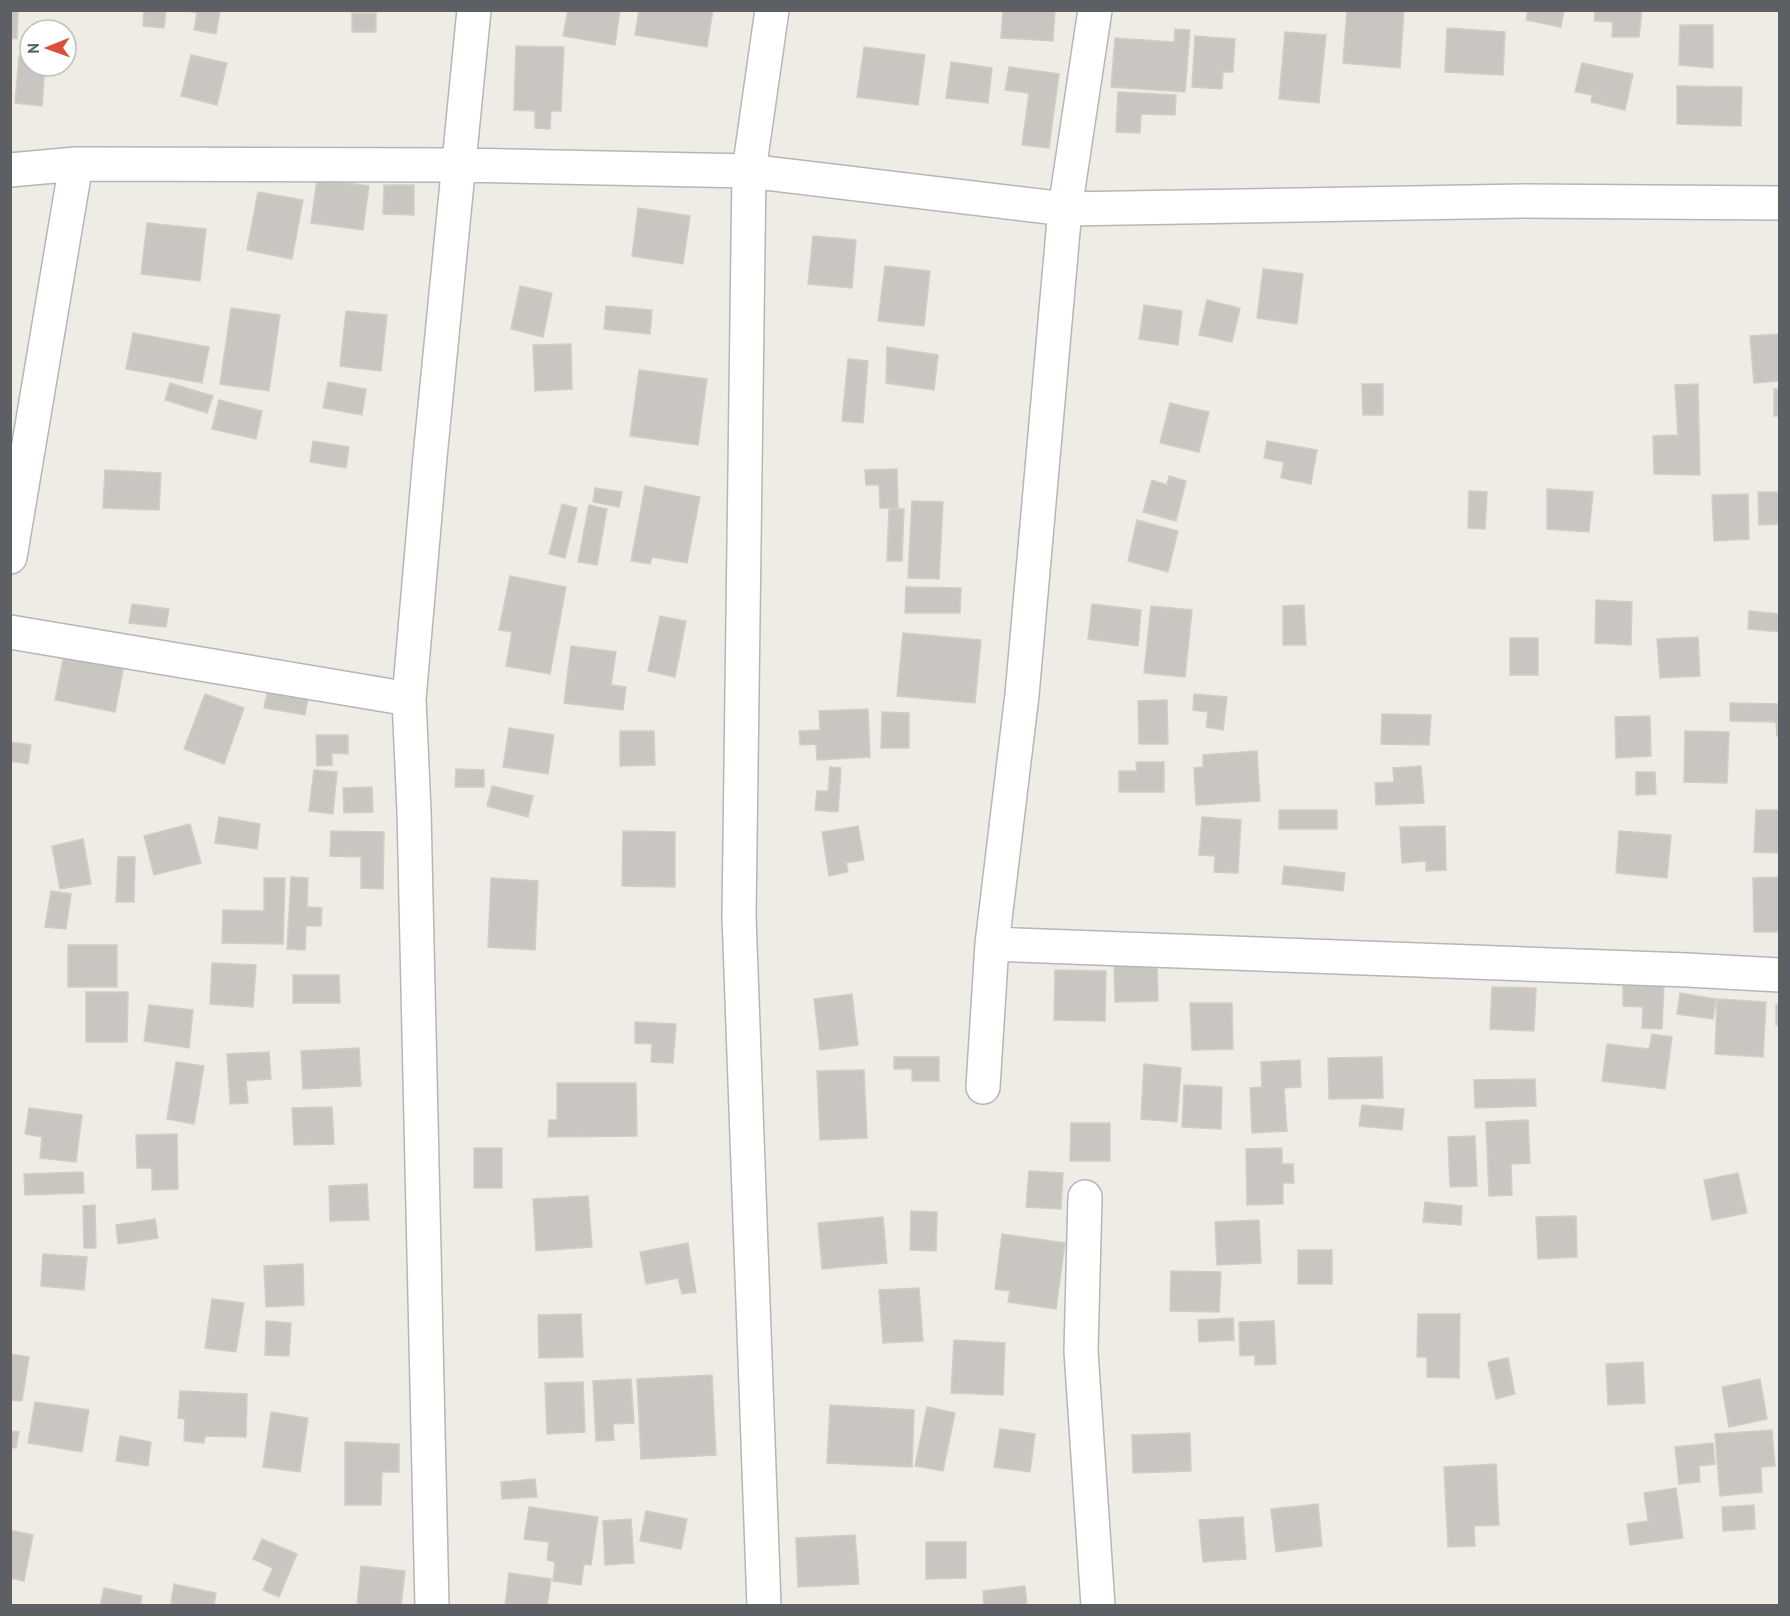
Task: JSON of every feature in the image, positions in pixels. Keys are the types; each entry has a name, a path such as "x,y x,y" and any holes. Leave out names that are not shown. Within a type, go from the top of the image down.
{"street":[{"path":"432,1605 414,811 409,699 430,457 474,10"},
{"path":"764,1605 739,916 749,171 772,10"},
{"path":"983,1087 992,944 1022,695 1065,209 1095,10"},
{"path":"10,556 76,164"},
{"path":"10,170 76,164 459,165 749,171 1065,209 1524,201 1779,203"},
{"path":"10,632 409,699"},
{"path":"992,944 1687,969 1779,975"},
{"path":"1085,1197 1081,1351 1098,1605"}],"building":[{"path":"10,10 18,10 17,39 10,38"},
{"path":"144,10 166,10 164,28 143,26"},
{"path":"183,10 220,10 216,34 194,30 197,13"},
{"path":"568,10 620,10 615,45 563,36"},
{"path":"639,10 713,10 707,47 635,35"},
{"path":"1003,10 1055,10 1053,41 1001,38"},
{"path":"1347,10 1404,10 1400,68 1343,63"},
{"path":"1528,10 1564,10 1561,27 1526,20"},
{"path":"1595,10 1642,10 1639,37 1612,37 1613,22 1594,21"},
{"path":"352,13 376,13 376,32 352,32"},
{"path":"1680,25 1713,25 1713,68 1679,65"},
{"path":"1447,28 1505,32 1503,75 1445,72"},
{"path":"1175,29 1190,30 1185,92 1111,87 1115,38 1174,42"},
{"path":"1285,32 1326,35 1319,103 1279,99"},
{"path":"1195,36 1235,39 1233,72 1223,72 1222,89 1192,87"},
{"path":"516,46 564,47 561,111 551,111 550,129 535,128 535,111 514,110"},
{"path":"864,47 925,55 918,105 857,97"},
{"path":"191,55 227,63 217,105 181,96"},
{"path":"951,62 992,68 988,103 946,98"},
{"path":"1582,63 1633,74 1625,110 1591,102 1592,95 1575,92"},
{"path":"1009,67 1059,74 1049,148 1022,145 1029,93 1005,90"},
{"path":"18,68 18,78 44,78 42,106 15,103"},
{"path":"1677,86 1742,87 1741,126 1677,124"},
{"path":"1118,92 1176,95 1175,115 1141,114 1140,133 1116,132"},
{"path":"317,179 369,186 363,230 311,223"},
{"path":"384,185 414,185 414,215 383,214"},
{"path":"258,192 303,200 292,259 247,250"},
{"path":"638,208 690,216 683,264 632,256"},
{"path":"147,223 206,229 200,281 141,274"},
{"path":"813,236 856,240 852,288 808,284"},
{"path":"885,266 930,271 924,326 878,321"},
{"path":"1263,269 1303,274 1297,324 1257,318"},
{"path":"520,286 552,293 543,337 511,329"},
{"path":"1207,300 1240,308 1232,342 1199,335"},
{"path":"1144,305 1182,311 1178,345 1139,339"},
{"path":"606,306 652,310 650,334 604,329"},
{"path":"231,308 280,315 269,391 220,384"},
{"path":"346,311 387,315 381,371 340,366"},
{"path":"133,333 209,347 202,383 126,369"},
{"path":"1780,334 1780,381 1754,383 1750,336"},
{"path":"571,344 572,389 535,391 533,345"},
{"path":"887,347 938,355 934,390 886,383"},
{"path":"848,359 868,361 863,423 842,421"},
{"path":"639,370 707,379 698,445 630,436"},
{"path":"328,382 366,389 362,415 323,408"},
{"path":"170,383 213,396 207,413 165,400"},
{"path":"1362,384 1383,384 1383,415 1363,415"},
{"path":"1698,384 1700,475 1654,474 1653,436 1678,435 1675,385"},
{"path":"1774,389 1780,389 1780,416 1774,416"},
{"path":"219,400 262,411 256,439 212,429"},
{"path":"1170,403 1209,412 1199,452 1160,443"},
{"path":"313,441 349,447 346,468 310,462"},
{"path":"1267,441 1317,450 1311,484 1281,478 1284,462 1264,458"},
{"path":"897,469 898,508 880,508 879,485 866,485 865,470"},
{"path":"105,470 161,473 159,510 103,508"},
{"path":"1169,476 1186,481 1176,521 1143,512 1152,480 1167,485"},
{"path":"645,486 700,497 687,563 652,557 650,564 631,561"},
{"path":"595,488 622,492 619,507 593,502"},
{"path":"1547,489 1593,492 1589,532 1547,529"},
{"path":"1469,491 1487,492 1485,529 1468,528"},
{"path":"1758,492 1780,492 1780,524 1759,525"},
{"path":"1748,494 1749,539 1714,541 1712,495"},
{"path":"912,501 943,502 939,579 908,578"},
{"path":"562,504 577,508 565,558 549,554"},
{"path":"589,505 607,509 597,565 578,562"},
{"path":"889,509 904,509 902,561 887,561"},
{"path":"1137,520 1178,531 1168,572 1128,561"},
{"path":"510,576 566,587 550,674 506,666 512,632 499,630"},
{"path":"906,587 961,588 960,613 905,613"},
{"path":"1596,600 1632,602 1631,645 1595,643"},
{"path":"132,604 169,609 166,627 129,623"},
{"path":"1092,604 1141,610 1138,646 1088,639"},
{"path":"1304,605 1306,645 1283,645 1283,606"},
{"path":"1151,606 1192,610 1185,677 1144,673"},
{"path":"1749,611 1780,614 1780,632 1748,629"},
{"path":"660,616 686,621 675,677 648,671"},
{"path":"903,633 981,640 975,703 897,696"},
{"path":"1698,637 1700,676 1660,678 1657,639"},
{"path":"1510,638 1538,638 1538,675 1510,675"},
{"path":"571,646 616,652 611,685 626,687 623,710 564,703"},
{"path":"64,654 124,665 115,712 55,700"},
{"path":"269,685 309,693 305,715 264,708"},
{"path":"205,694 244,708 224,764 184,749"},
{"path":"1194,694 1227,697 1223,730 1206,727 1208,712 1193,710"},
{"path":"1167,700 1168,744 1139,744 1138,701"},
{"path":"1730,703 1780,704 1780,736 1777,736 1776,722 1730,721"},
{"path":"868,709 870,757 817,760 816,744 800,745 799,731 820,730 819,711"},
{"path":"882,712 909,713 909,748 881,748"},
{"path":"1382,714 1431,715 1429,745 1381,744"},
{"path":"1650,716 1651,756 1616,758 1615,717"},
{"path":"509,728 554,735 548,774 503,767"},
{"path":"620,731 654,731 655,765 620,766"},
{"path":"1685,731 1729,732 1727,783 1684,782"},
{"path":"316,735 348,735 348,754 332,753 332,765 317,766"},
{"path":"10,742 31,745 28,764 10,761"},
{"path":"1257,751 1260,801 1196,805 1194,768 1203,767 1203,755"},
{"path":"1136,762 1164,762 1164,792 1119,792 1119,771 1137,771"},
{"path":"1421,766 1424,803 1376,805 1375,783 1394,782 1393,768"},
{"path":"830,767 841,768 838,812 815,810 817,791 828,791"},
{"path":"456,769 484,770 484,787 455,787"},
{"path":"314,770 337,772 333,814 309,811"},
{"path":"1636,772 1655,772 1656,794 1636,795"},
{"path":"492,786 533,796 528,817 487,806"},
{"path":"372,787 373,812 344,813 343,788"},
{"path":"1279,810 1337,810 1337,829 1279,829"},
{"path":"1756,810 1780,810 1780,853 1754,852"},
{"path":"219,817 260,824 257,849 215,843"},
{"path":"1202,817 1241,820 1238,873 1214,872 1215,856 1199,855"},
{"path":"190,824 201,863 154,875 144,836"},
{"path":"858,826 864,860 846,863 848,872 829,876 822,832"},
{"path":"1445,826 1446,870 1426,871 1426,861 1402,863 1400,827"},
{"path":"331,831 384,832 383,889 361,888 361,857 330,856"},
{"path":"623,831 675,832 675,887 622,886"},
{"path":"1619,831 1671,835 1667,878 1616,873"},
{"path":"83,839 91,884 60,889 52,846"},
{"path":"118,857 135,857 134,902 116,902"},
{"path":"1284,866 1345,873 1343,891 1282,884"},
{"path":"291,877 308,878 307,907 322,908 321,926 306,926 305,950 287,949"},
{"path":"1780,877 1780,932 1754,932 1753,878"},
{"path":"264,878 285,878 283,944 222,943 223,910 264,911"},
{"path":"491,878 538,881 535,950 488,947"},
{"path":"51,891 71,894 66,929 45,927"},
{"path":"68,945 117,945 117,987 68,987"},
{"path":"212,963 256,965 253,1007 210,1004"},
{"path":"1157,963 1158,1001 1115,1002 1114,964"},
{"path":"1055,970 1106,971 1105,1021 1054,1020"},
{"path":"293,975 339,975 340,1003 293,1003"},
{"path":"1623,982 1664,983 1662,1029 1642,1028 1643,1007 1623,1006"},
{"path":"1492,987 1536,988 1534,1031 1490,1029"},
{"path":"86,992 128,992 127,1042 86,1042"},
{"path":"1680,993 1716,999 1713,1019 1677,1014"},
{"path":"852,994 858,1045 820,1050 814,999"},
{"path":"1717,999 1766,1002 1763,1057 1715,1054"},
{"path":"1190,1003 1232,1003 1233,1049 1192,1050"},
{"path":"149,1005 193,1010 189,1048 144,1041"},
{"path":"1776,1005 1780,1005 1780,1025 1776,1025"},
{"path":"635,1022 676,1024 673,1063 651,1062 652,1044 635,1043"},
{"path":"1652,1034 1672,1037 1665,1089 1602,1081 1607,1044 1649,1049"},
{"path":"359,1048 361,1086 303,1089 301,1051"},
{"path":"269,1052 271,1079 246,1081 248,1103 230,1104 227,1054"},
{"path":"894,1057 939,1057 939,1081 912,1081 912,1069 894,1069"},
{"path":"1382,1057 1383,1098 1329,1099 1328,1058"},
{"path":"1300,1060 1301,1087 1284,1088 1287,1131 1252,1133 1250,1088 1262,1087 1261,1062"},
{"path":"176,1062 204,1066 194,1124 167,1119"},
{"path":"1144,1064 1181,1068 1177,1122 1141,1119"},
{"path":"864,1070 867,1138 820,1140 817,1071"},
{"path":"1535,1079 1536,1106 1475,1108 1474,1080"},
{"path":"557,1083 636,1083 637,1136 548,1137 549,1120 557,1120"},
{"path":"1184,1085 1222,1087 1221,1129 1182,1127"},
{"path":"1362,1105 1404,1109 1402,1130 1359,1126"},
{"path":"332,1107 334,1144 294,1145 292,1108"},
{"path":"29,1108 82,1115 76,1162 40,1158 42,1137 25,1134"},
{"path":"1528,1120 1530,1163 1511,1164 1512,1195 1489,1196 1486,1122"},
{"path":"1071,1123 1110,1123 1110,1161 1070,1161"},
{"path":"177,1134 178,1189 152,1190 152,1168 137,1168 136,1135"},
{"path":"1475,1136 1477,1186 1450,1187 1448,1137"},
{"path":"474,1148 502,1148 502,1188 474,1188"},
{"path":"1282,1148 1282,1164 1293,1164 1294,1183 1283,1183 1283,1204 1247,1205 1246,1149"},
{"path":"1029,1171 1063,1173 1061,1209 1026,1207"},
{"path":"83,1172 84,1193 25,1195 24,1174"},
{"path":"1738,1173 1747,1213 1712,1220 1704,1180"},
{"path":"367,1184 369,1220 330,1221 329,1186"},
{"path":"588,1196 592,1247 536,1251 533,1199"},
{"path":"1425,1202 1462,1206 1461,1225 1423,1222"},
{"path":"95,1205 96,1248 84,1248 83,1206"},
{"path":"911,1211 937,1212 936,1251 910,1250"},
{"path":"1576,1216 1577,1257 1538,1259 1536,1217"},
{"path":"883,1217 887,1263 822,1269 818,1223"},
{"path":"155,1219 158,1238 118,1244 116,1225"},
{"path":"1259,1220 1261,1263 1217,1265 1215,1222"},
{"path":"1002,1234 1065,1243 1056,1309 1008,1302 1010,1291 995,1289"},
{"path":"688,1243 696,1292 682,1294 678,1278 646,1284 640,1252"},
{"path":"1298,1250 1332,1250 1332,1284 1298,1284"},
{"path":"43,1254 87,1257 84,1290 41,1286"},
{"path":"303,1264 304,1305 266,1307 264,1266"},
{"path":"1171,1271 1221,1272 1219,1312 1170,1311"},
{"path":"919,1288 923,1341 883,1343 879,1290"},
{"path":"212,1299 244,1303 236,1352 205,1348"},
{"path":"581,1314 583,1357 539,1358 538,1315"},
{"path":"1418,1314 1460,1314 1459,1378 1427,1377 1427,1357 1417,1357"},
{"path":"1233,1318 1234,1340 1199,1342 1198,1320"},
{"path":"266,1321 291,1323 289,1356 265,1355"},
{"path":"1274,1321 1276,1364 1255,1365 1255,1355 1240,1356 1239,1322"},
{"path":"954,1340 1005,1343 1003,1395 951,1393"},
{"path":"10,1354 29,1357 22,1401 10,1400"},
{"path":"1508,1358 1515,1394 1496,1399 1488,1362"},
{"path":"1643,1362 1645,1403 1608,1405 1606,1364"},
{"path":"712,1375 716,1455 641,1459 637,1379"},
{"path":"631,1379 634,1423 613,1424 614,1440 596,1441 593,1381"},
{"path":"1760,1379 1767,1419 1729,1427 1722,1387"},
{"path":"583,1382 585,1432 547,1434 545,1383"},
{"path":"180,1391 247,1394 246,1437 205,1436 204,1443 184,1441 185,1419 178,1418"},
{"path":"35,1402 89,1410 82,1452 28,1443"},
{"path":"830,1405 914,1410 912,1467 827,1463"},
{"path":"927,1407 955,1413 943,1471 915,1466"},
{"path":"271,1412 308,1418 300,1472 263,1467"},
{"path":"1000,1429 1035,1434 1030,1472 994,1467"},
{"path":"1772,1430 1775,1466 1761,1467 1762,1492 1720,1496 1715,1434"},
{"path":"10,1431 19,1432 16,1448 10,1447"},
{"path":"1190,1433 1191,1471 1133,1473 1132,1435"},
{"path":"120,1436 151,1442 148,1466 116,1461"},
{"path":"345,1442 399,1444 399,1472 382,1472 381,1505 345,1505"},
{"path":"1713,1443 1715,1464 1699,1466 1700,1482 1679,1484 1675,1447"},
{"path":"1496,1464 1499,1525 1474,1526 1475,1546 1448,1547 1444,1467"},
{"path":"535,1479 537,1497 502,1499 501,1482"},
{"path":"1676,1488 1683,1538 1630,1545 1627,1524 1648,1521 1644,1493"},
{"path":"1318,1504 1322,1546 1276,1552 1271,1509"},
{"path":"1754,1505 1755,1529 1723,1531 1722,1507"},
{"path":"529,1507 598,1517 591,1565 584,1564 581,1585 553,1581 555,1562 547,1560 549,1542 524,1539"},
{"path":"646,1511 687,1519 681,1549 640,1541"},
{"path":"1243,1517 1246,1559 1203,1562 1199,1520"},
{"path":"631,1519 634,1563 605,1565 603,1521"},
{"path":"10,1530 33,1535 24,1581 10,1578"},
{"path":"855,1535 859,1584 798,1587 796,1538"},
{"path":"262,1539 297,1554 279,1597 263,1590 273,1568 253,1559"},
{"path":"926,1542 966,1542 966,1578 926,1579"},
{"path":"361,1566 405,1571 401,1606 357,1606"},
{"path":"509,1573 551,1579 547,1606 505,1606"},
{"path":"174,1584 216,1593 214,1606 182,1606 171,1603"},
{"path":"1025,1586 1027,1606 984,1606 983,1591"},
{"path":"104,1588 142,1596 140,1606 100,1606"}]}
